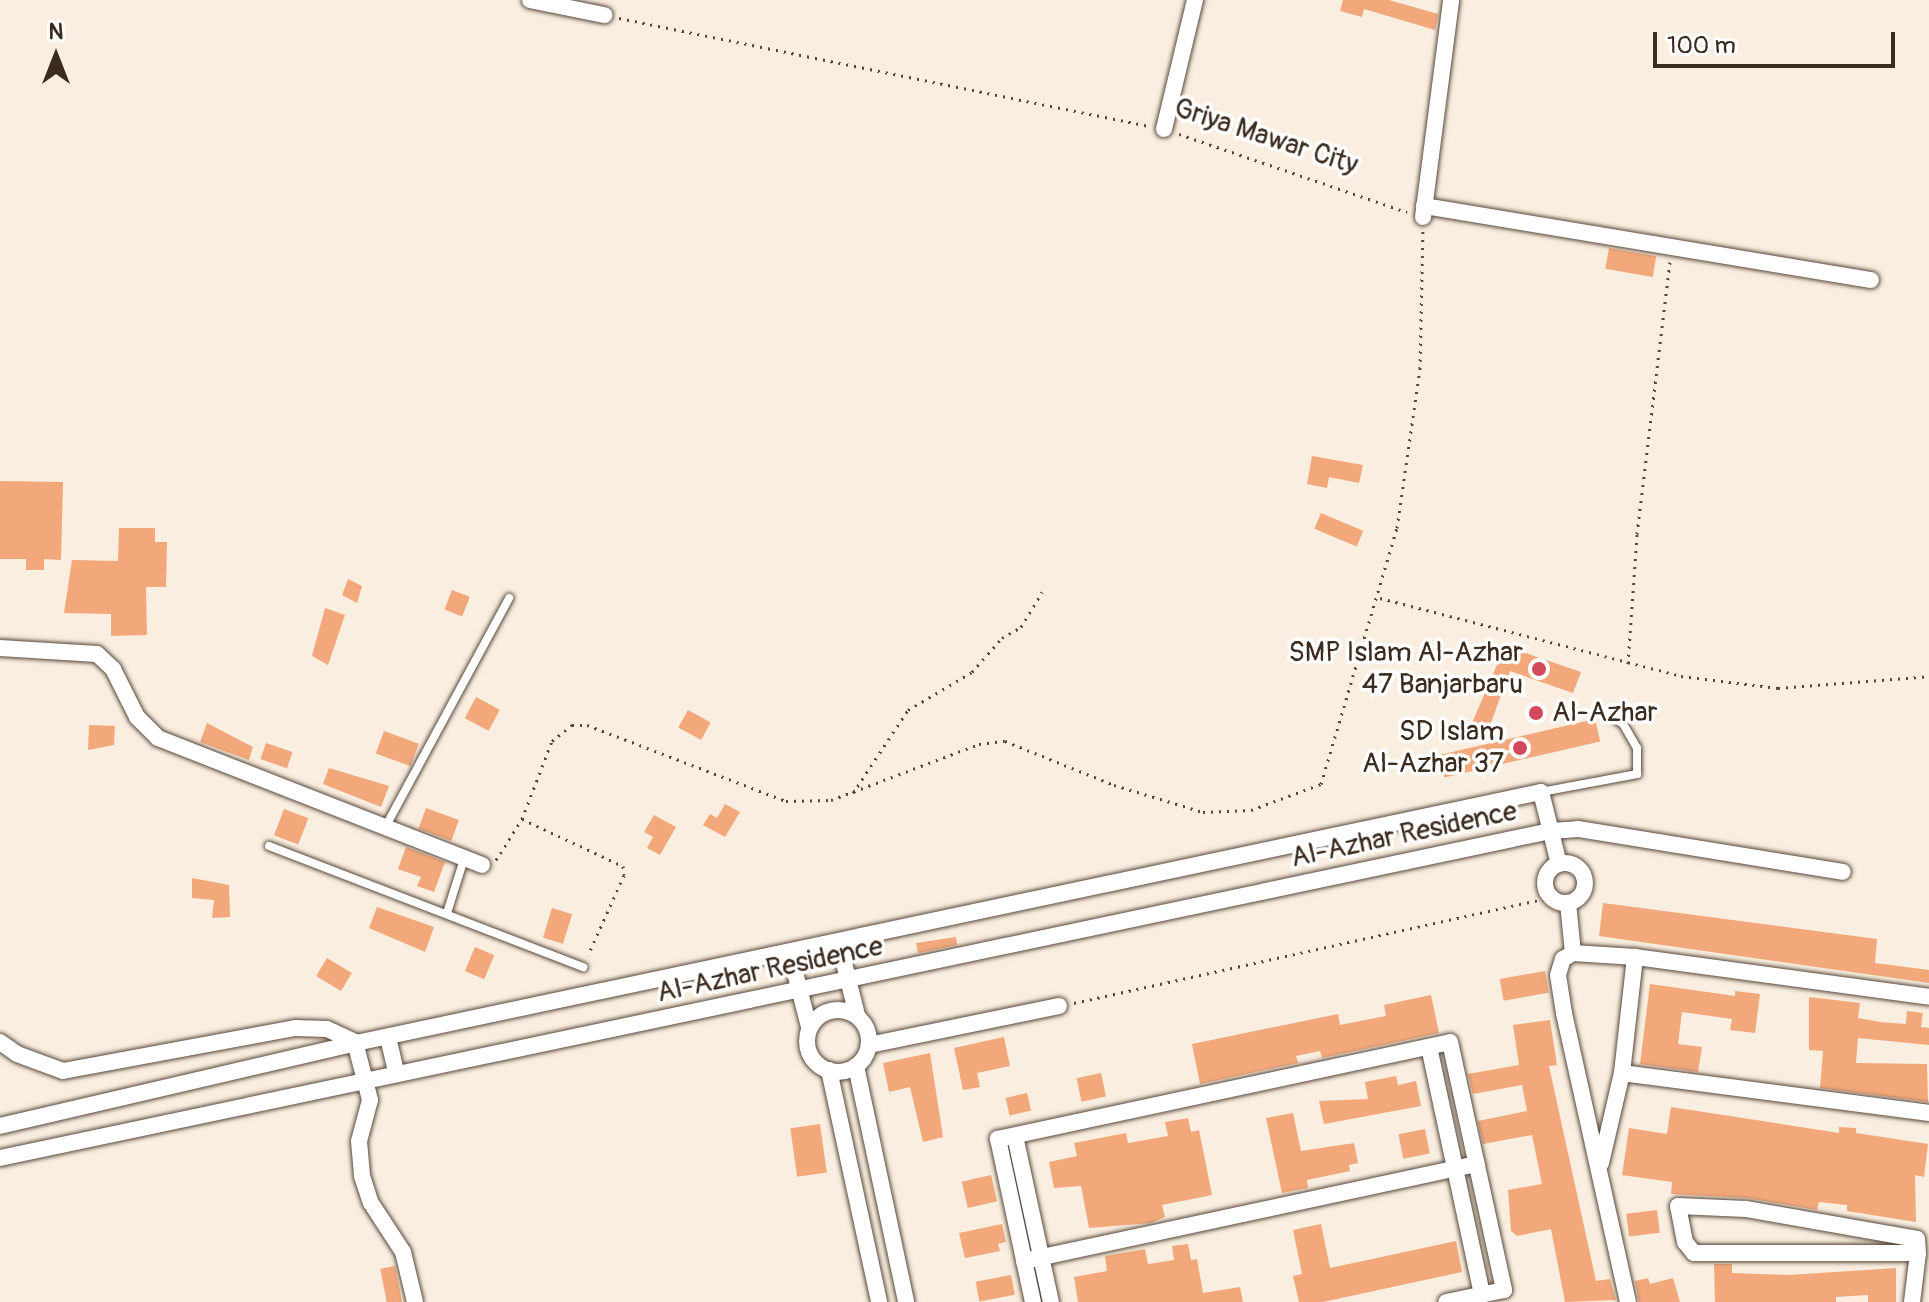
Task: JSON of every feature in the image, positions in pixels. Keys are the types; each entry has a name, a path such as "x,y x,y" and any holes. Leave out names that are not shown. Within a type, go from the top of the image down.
{"street":[{"path":"530,0 604,15"},
{"path":"1164,129 1195,0"},
{"path":"1448,1 1424,212 1672,246 1871,280"},
{"path":"0,648 97,654 113,669 137,717 158,738 387,824 482,865"},
{"path":"1541,792 1559,864"},
{"name":"Al-Azhar Residence","path":"0,1126 356,1043 1541,792"},
{"name":"Al-Azhar Residence","path":"0,1158 396,1071 800,992 1551,831 1578,829 1843,872"},
{"path":"1559,864 1578,868 1585,879 1579,897 1568,903 1551,897 1545,881 1559,864"},
{"path":"1568,903 1573,953"},
{"path":"790,953 809,1027 811,1057 829,1070 843,1072 856,1066 869,1045 867,1029 857,1015 839,943"},
{"path":"1628,1302 1558,975 1559,963 1573,953 1635,957 1929,997"},
{"path":"1599,1173 1622,1073 1635,957"},
{"path":"869,1045 1059,1006"},
{"path":"809,1027 830,1010 857,1015"},
{"path":"0,1042 63,1071 295,1028 327,1029 356,1043 367,1079 370,1107 359,1141 362,1176 371,1203 403,1252 415,1302"},
{"path":"388,1037 396,1071"},
{"path":"1051,1302 1033,1259 998,1139 1450,1042 1504,1290 1446,1302"},
{"path":"1429,1047 1482,1294"},
{"path":"856,1066 906,1302"},
{"path":"829,1070 879,1302"},
{"path":"1622,1073 1929,1113"},
{"path":"839,1122 867,1116"},
{"path":"1033,1259 1477,1164"},
{"path":"1912,1302 1918,1253 1914,1238 1746,1209 1678,1206 1685,1242 1694,1253 1918,1253"},
{"path":"1033,1259 1033,1302"}],"lane":[{"path":"387,824 509,598"},
{"path":"1541,792 1637,774 1637,748 1623,724 1607,713"},
{"path":"269,846 583,967"},
{"path":"447,913 464,859"}],"path":[{"name":"Griya Mawar City","path":"604,15 1164,129 1424,212"},
{"path":"482,865 498,858 522,819 552,741 572,725 587,725 772,799 814,801 853,793 979,744 1005,741 1114,785 1203,812 1225,813 1281,801 1326,777 1379,598 1408,470 1420,369 1424,212"},
{"path":"1628,664 1637,534 1672,246"},
{"path":"853,793 908,710 972,672 1002,638 1021,627 1042,592"},
{"path":"1379,598 1628,664 1778,688 1929,676"},
{"path":"522,819 623,866 624,875 583,967"},
{"path":"1059,1006 1551,897"}],"building":[{"path":"1343,0 1389,0 1438,14 1435,30 1364,9 1362,17 1340,11"},
{"path":"1609,248 1656,256 1653,277 1605,269"},
{"path":"1312,456 1363,465 1359,483 1329,477 1327,488 1307,484"},
{"path":"0,481 63,482 61,560 44,559 44,570 26,570 26,559 0,559"},
{"path":"1321,513 1363,531 1357,547 1314,529"},
{"path":"119,528 155,528 155,542 167,542 166,587 146,587 147,635 111,636 111,614 64,613 72,560 118,561"},
{"path":"348,579 362,586 357,603 342,595"},
{"path":"452,590 470,597 462,616 444,610"},
{"path":"325,608 345,615 328,665 312,656"},
{"name":"SMP Islam Al-Azhar 47 Banjarbaru","path":"1505,646 1581,672 1573,693 1510,671 1486,736 1469,730"},
{"path":"476,697 500,710 489,731 465,718"},
{"path":"688,710 711,723 701,740 678,727"},
{"name":"SD Islam Al-Azhar 37","path":"1595,719 1600,741 1444,777 1439,755"},
{"path":"207,723 253,747 249,760 200,742"},
{"path":"89,725 115,726 114,745 88,750"},
{"path":"384,731 419,744 411,766 376,754"},
{"path":"266,743 292,752 287,768 260,759"},
{"path":"329,768 389,786 381,807 323,784"},
{"path":"725,804 740,812 725,837 703,825 710,814 717,818"},
{"path":"426,808 459,820 451,841 418,829"},
{"path":"284,809 308,818 298,844 274,835"},
{"path":"654,815 676,827 660,855 647,848 653,837 644,832"},
{"path":"406,847 445,862 434,892 417,886 421,877 398,869"},
{"path":"192,878 229,885 230,917 212,918 214,900 192,898"},
{"path":"1603,903 1877,939 1875,963 1929,970 1929,983 1599,936"},
{"path":"377,907 434,927 425,952 369,928"},
{"path":"552,908 572,914 563,944 543,938"},
{"path":"956,937 957,945 918,953 916,943"},
{"path":"475,947 494,955 484,979 465,971"},
{"path":"327,958 352,973 341,991 316,976"},
{"path":"1545,971 1549,993 1504,1001 1500,979"},
{"path":"1650,984 1735,996 1735,991 1760,994 1755,1033 1730,1030 1732,1019 1682,1012 1678,1044 1702,1047 1698,1072 1640,1064"},
{"path":"1431,995 1439,1033 1322,1058 1320,1051 1296,1056 1298,1063 1200,1084 1192,1044 1338,1014 1340,1025 1386,1016 1384,1005"},
{"path":"1809,997 1860,1003 1858,1018 1880,1022 1906,1024 1907,1011 1923,1013 1921,1027 1929,1028 1929,1045 1858,1038 1856,1063 1927,1064 1928,1102 1820,1088 1823,1051 1809,1050"},
{"path":"1550,1020 1557,1065 1549,1066 1596,1281 1610,1279 1616,1300 1565,1302 1551,1229 1517,1236 1511,1231 1508,1190 1542,1184 1532,1135 1483,1144 1478,1121 1527,1111 1522,1085 1473,1094 1468,1074 1519,1065 1513,1025"},
{"path":"1004,1037 1010,1066 977,1073 980,1087 963,1090 954,1048"},
{"path":"930,1053 943,1137 923,1142 910,1087 889,1092 883,1063"},
{"path":"1101,1073 1106,1096 1082,1102 1077,1078"},
{"path":"1396,1076 1398,1085 1416,1081 1421,1106 1324,1124 1319,1101 1368,1099 1365,1082"},
{"path":"1027,1093 1031,1111 1010,1115 1006,1098"},
{"path":"1671,1107 1839,1133 1839,1127 1856,1128 1856,1133 1928,1144 1924,1177 1915,1175 1916,1222 1847,1211 1847,1205 1819,1202 1817,1210 1747,1198 1671,1194 1672,1182 1622,1175 1629,1128 1667,1134"},
{"path":"1293,1113 1301,1151 1354,1143 1358,1163 1349,1165 1350,1171 1307,1180 1308,1188 1282,1193 1266,1118"},
{"path":"1188,1118 1191,1132 1199,1130 1212,1195 1162,1205 1165,1217 1151,1223 1089,1228 1081,1186 1054,1188 1049,1162 1077,1156 1074,1143 1126,1133 1128,1143 1168,1136 1165,1122"},
{"path":"820,1124 827,1173 797,1177 790,1128"},
{"path":"1425,1129 1430,1154 1403,1159 1398,1134"},
{"path":"991,1175 997,1201 968,1208 962,1182"},
{"path":"1657,1210 1660,1233 1629,1237 1626,1214"},
{"path":"1002,1224 1006,1242 998,1244 1000,1251 965,1258 959,1233"},
{"path":"1321,1224 1330,1268 1456,1241 1462,1272 1323,1302 1299,1302 1293,1276 1302,1274 1293,1230"},
{"path":"1188,1244 1191,1260 1197,1259 1203,1293 1240,1287 1243,1302 1078,1302 1074,1277 1107,1271 1105,1256 1145,1249 1148,1264 1174,1260 1172,1246"},
{"path":"1714,1264 1732,1264 1732,1273 1789,1275 1896,1268 1896,1302 1868,1302 1868,1295 1836,1297 1836,1302 1715,1302"},
{"path":"395,1266 402,1302 387,1302 380,1269"},
{"path":"1011,1275 1015,1295 979,1302 976,1282"},
{"path":"1648,1278 1650,1284 1673,1278 1680,1302 1639,1302 1635,1281"}],"place":[{"name":"SMP Islam Al-Azhar 47 Banjarbaru","path":"1539,669"},
{"name":"Al-Azhar","path":"1536,713"},
{"name":"SD Islam Al-Azhar 37","path":"1520,748"}]}
